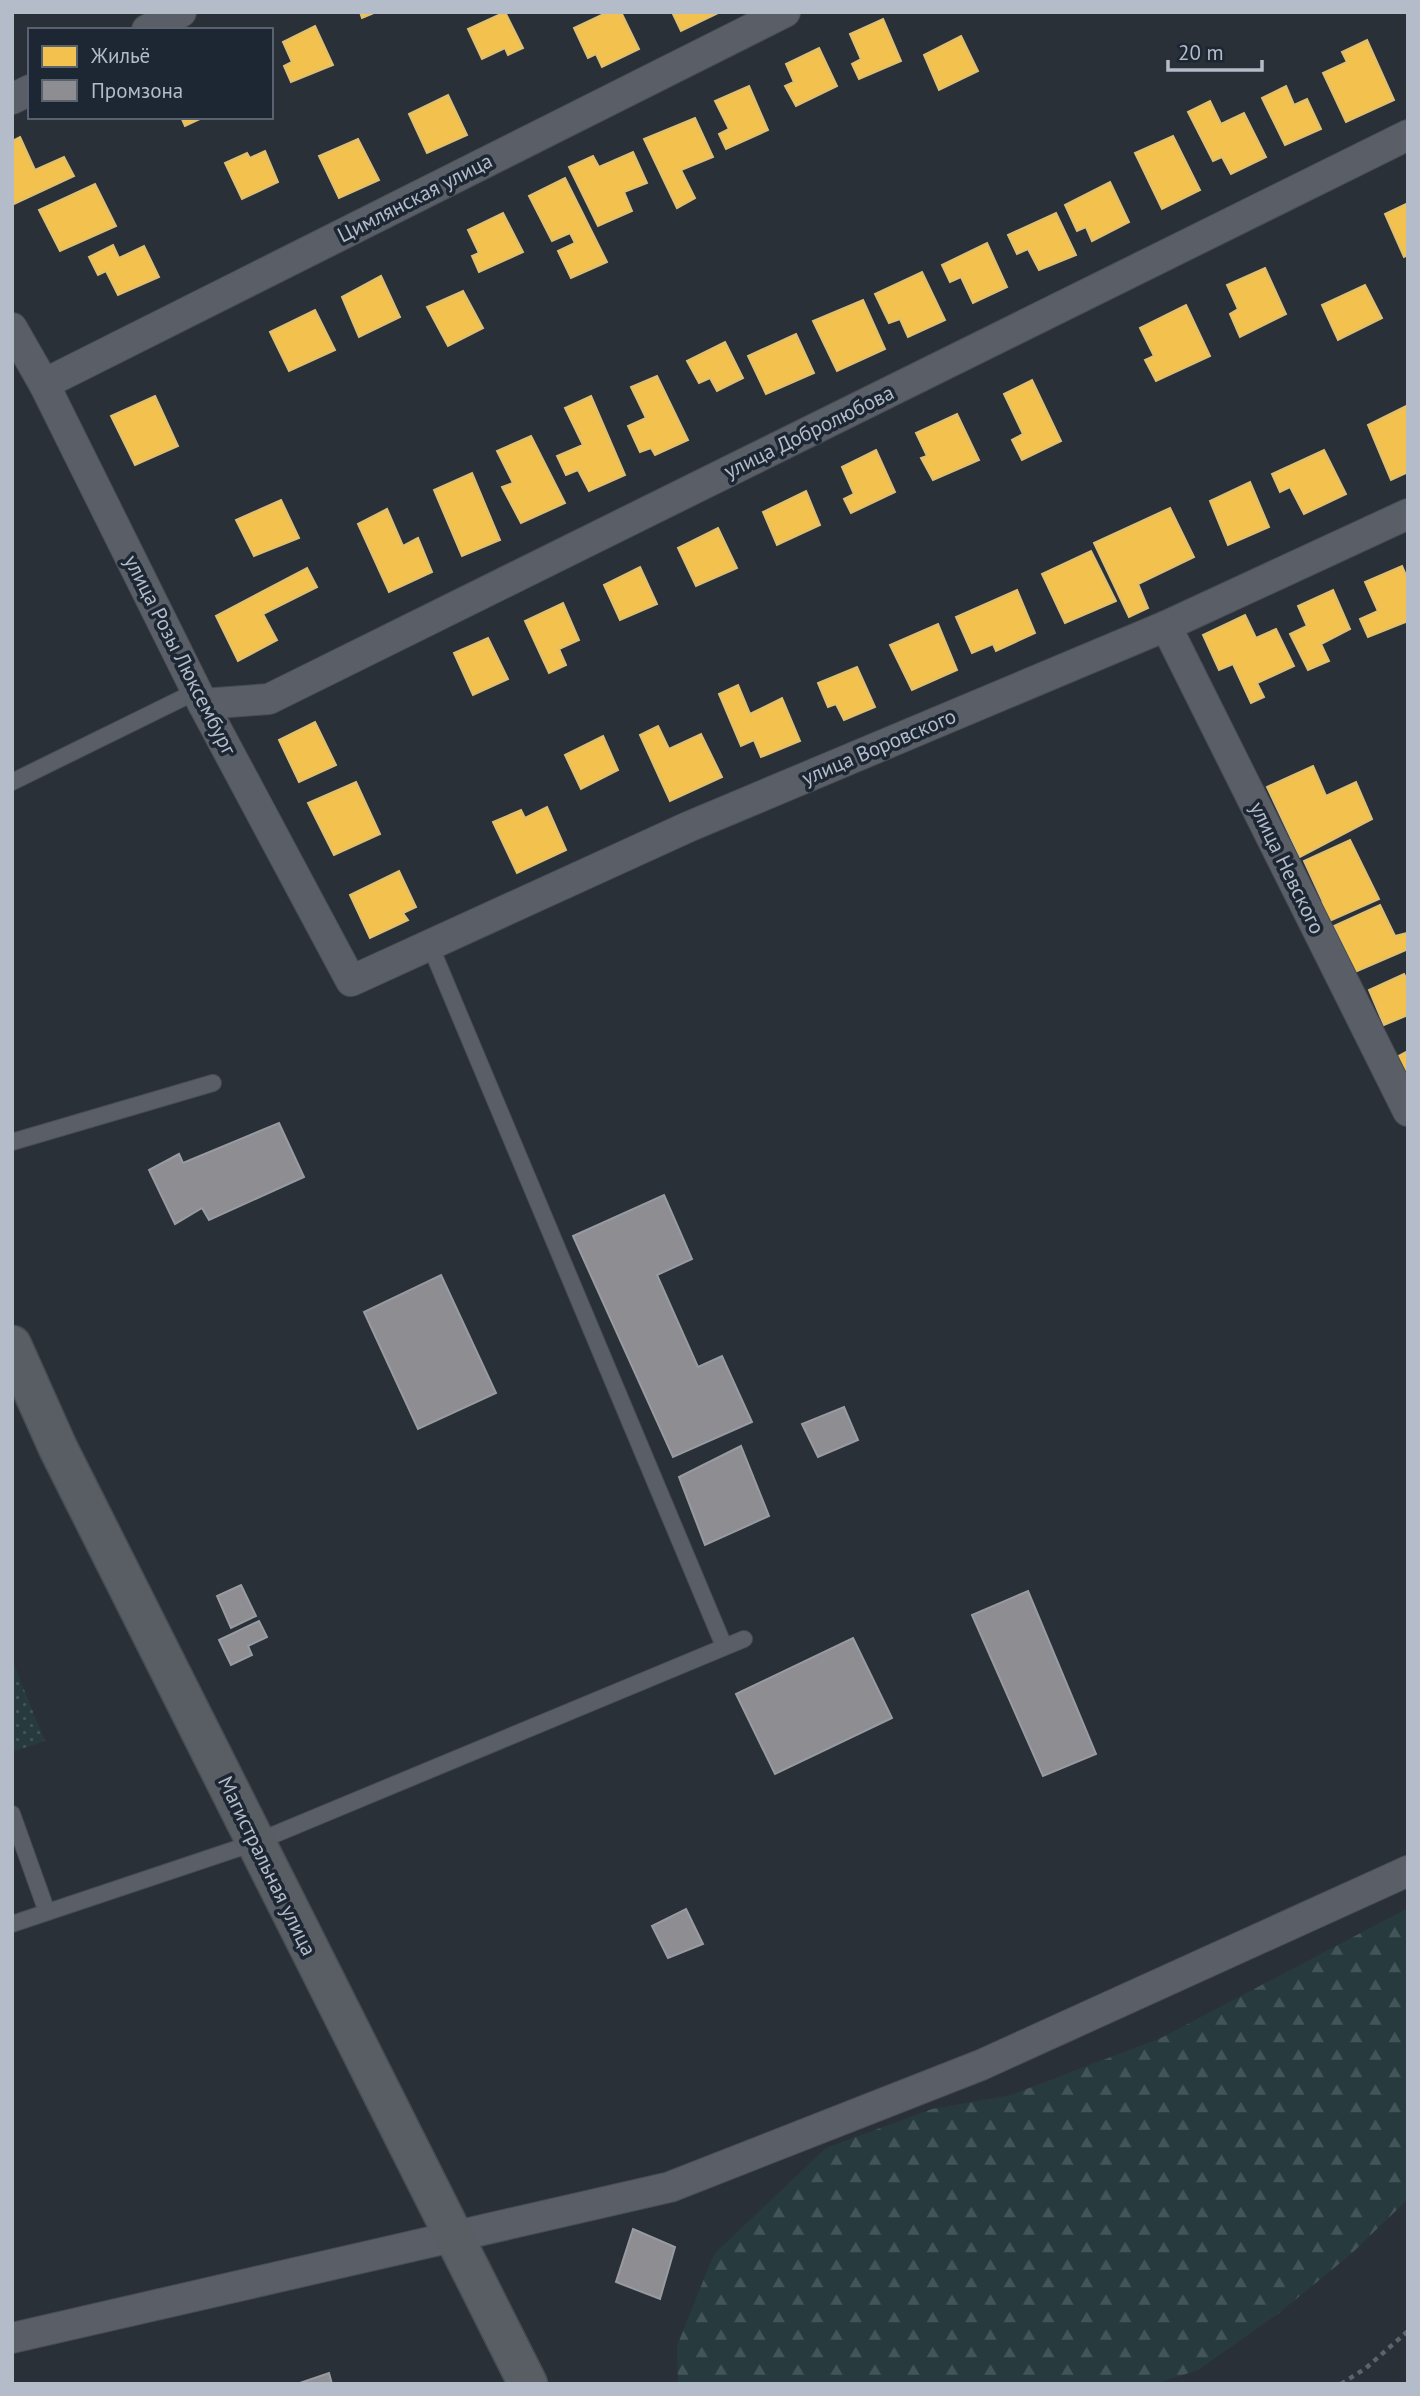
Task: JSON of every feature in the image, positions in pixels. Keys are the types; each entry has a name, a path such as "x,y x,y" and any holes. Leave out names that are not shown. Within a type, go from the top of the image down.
{"main road":[{"name":"Магистральная улица","path":"12,1345 58,1448 178,1684 254,1843 528,2384"}],"street":[{"path":"151,28 181,12"},
{"name":"Цимлянская улица","path":"44,384 785,12"},
{"path":"12,99 28,91"},
{"name":"улица Добролюбова","path":"200,697 269,699 1408,135"},
{"name":"улица Розы Люксембург","path":"12,328 44,384 200,697 351,981"},
{"name":"улица Воровского","path":"351,981 688,827 1166,626 1408,514"},
{"name":"улица Невского","path":"1166,626 1408,1111"},
{"path":"12,2338 670,2187 981,2065 1408,1871"}],"lane":[{"path":"12,782 200,697"},
{"path":"430,945 724,1646"},
{"path":"12,1142 213,1083"},
{"path":"12,1924 254,1843 744,1639"},
{"path":"12,1814 47,1912"}],"path":[{"path":"1340,2384 1366,2368 1408,2331"}],"green space":[{"path":"12,1660 45,1741 12,1752"},
{"path":"1408,1908 1408,2199 1351,2254 1279,2313 1198,2370 1155,2384 678,2384 677,2346 714,2254 826,2148 932,2109 1011,2095 1161,2038"}],"building: Жильё":[{"path":"360,12 376,12 362,18"},
{"path":"505,12 523,48 508,55 505,48 482,59 468,29"},
{"path":"608,12 621,12 639,49 602,67 596,54 588,58 574,28"},
{"path":"672,12 720,12 681,31"},
{"path":"883,19 901,61 859,79 852,64 861,59 850,34"},
{"path":"315,26 333,65 291,82 284,66 292,62 283,42"},
{"path":"961,36 978,71 939,90 924,55"},
{"path":"1367,40 1394,100 1346,122 1323,73 1347,62 1342,52"},
{"path":"819,48 837,86 796,106 785,86 794,82 786,64"},
{"path":"749,86 768,130 726,149 719,134 729,129 715,101"},
{"path":"1286,86 1294,105 1307,99 1321,129 1285,145 1262,98"},
{"path":"448,95 467,135 427,153 409,114"},
{"path":"1210,101 1221,124 1244,113 1266,157 1231,174 1222,157 1213,161 1188,112"},
{"path":"695,118 713,157 681,170 695,198 677,208 644,139"},
{"path":"182,119 200,119 185,126"},
{"path":"1173,136 1200,190 1162,209 1135,153"},
{"path":"20,137 35,170 64,157 74,176 12,205 12,141"},
{"path":"358,139 379,180 339,198 319,156"},
{"path":"265,151 278,182 242,199 225,163 247,153 250,158"},
{"path":"633,152 647,183 624,192 632,211 598,226 569,167 593,156 599,167"},
{"path":"565,178 607,262 571,278 558,251 575,243 570,233 552,241 529,196"},
{"path":"1110,182 1129,222 1092,241 1086,227 1077,231 1065,205"},
{"path":"95,184 116,226 60,251 39,210"},
{"path":"1408,203 1408,255 1404,257 1385,214"},
{"path":"503,213 523,252 479,272 472,256 479,253 468,230"},
{"path":"1056,213 1076,255 1039,270 1028,249 1017,254 1008,235"},
{"path":"987,243 1007,287 973,303 961,277 950,282 942,265"},
{"path":"113,245 119,258 144,246 159,277 118,295 106,271 98,275 89,257"},
{"path":"1265,268 1286,314 1240,337 1230,314 1238,309 1227,285"},
{"path":"922,272 945,320 908,337 900,319 889,323 875,294"},
{"path":"381,276 400,317 359,337 342,297"},
{"path":"1365,285 1382,318 1338,340 1322,305"},
{"path":"463,291 483,328 448,346 427,307"},
{"path":"863,300 885,349 837,371 813,321"},
{"path":"1186,305 1210,356 1156,381 1145,360 1154,356 1140,328"},
{"path":"315,310 335,350 289,371 270,332"},
{"path":"796,334 814,373 766,394 748,356"},
{"path":"725,342 743,378 717,391 710,378 699,383 687,361"},
{"path":"657,376 688,440 655,455 651,448 640,452 628,426 646,418 631,387"},
{"path":"1032,380 1061,441 1022,460 1012,440 1023,434 1004,394"},
{"path":"155,396 178,446 135,465 111,416"},
{"path":"591,396 625,475 589,491 578,470 566,475 557,456 583,445 565,408"},
{"path":"1408,405 1408,472 1391,480 1368,425"},
{"path":"957,414 979,460 933,480 921,458 927,456 916,433"},
{"path":"531,436 565,503 521,523 502,487 513,483 497,451"},
{"path":"876,450 895,492 851,513 844,499 854,494 842,467"},
{"path":"1324,450 1346,494 1304,514 1290,487 1280,492 1272,474"},
{"path":"472,473 500,540 462,556 434,490"},
{"path":"1250,482 1269,527 1228,545 1210,501"},
{"path":"806,491 820,525 777,545 763,512"},
{"path":"281,500 299,538 254,556 236,520"},
{"path":"1170,508 1194,557 1138,584 1148,608 1129,617 1094,543"},
{"path":"387,509 403,546 418,538 432,572 389,592 358,524"},
{"path":"718,528 737,568 696,586 678,548"},
{"path":"1091,551 1116,601 1065,623 1042,574"},
{"path":"1402,566 1408,580 1408,621 1368,637 1360,619 1378,611 1365,582"},
{"path":"640,567 657,604 620,620 604,585"},
{"path":"307,568 317,587 263,614 277,640 238,661 216,616"},
{"path":"1017,590 1035,633 996,651 993,644 972,653 956,617"},
{"path":"1333,590 1350,629 1321,644 1329,661 1308,670 1290,634 1307,626 1298,606"},
{"path":"563,603 579,640 559,649 566,665 549,673 525,621"},
{"path":"1245,615 1256,638 1276,629 1294,666 1257,683 1264,697 1251,703 1233,664 1219,670 1203,635"},
{"path":"938,624 957,670 912,690 890,645"},
{"path":"488,638 508,679 473,695 454,653"},
{"path":"857,667 875,707 844,720 836,704 828,707 818,683"},
{"path":"738,685 750,714 782,698 800,741 761,757 754,740 741,746 719,694"},
{"path":"315,722 336,765 299,782 279,740"},
{"path":"658,726 669,749 701,734 722,777 670,801 640,735"},
{"path":"603,736 618,770 581,789 565,755"},
{"path":"1313,766 1326,796 1356,782 1372,819 1300,857 1267,787"},
{"path":"356,782 380,834 334,855 308,803"},
{"path":"547,807 566,850 517,873 493,822 521,810 525,818"},
{"path":"1350,840 1379,899 1325,923 1316,905 1323,902 1304,861"},
{"path":"399,871 416,907 403,913 408,920 370,938 350,895"},
{"path":"1380,905 1395,936 1407,933 1408,949 1355,972 1334,926"},
{"path":"1404,974 1408,982 1408,1015 1384,1025 1369,990"},
{"path":"1408,1051 1408,1079 1397,1057"}],"building: Промзона":[{"path":"279,1123 304,1177 209,1220 202,1208 175,1224 149,1170 179,1154 183,1163"},
{"path":"664,1195 692,1259 657,1275 698,1367 722,1356 752,1422 673,1457 573,1236"},
{"path":"441,1275 496,1393 418,1429 364,1312"},
{"path":"844,1407 858,1440 818,1457 802,1424"},
{"path":"741,1446 769,1516 705,1545 679,1477"},
{"path":"241,1585 256,1616 231,1628 217,1596"},
{"path":"1028,1591 1096,1754 1043,1776 972,1615"},
{"path":"259,1621 267,1637 248,1646 252,1655 231,1665 219,1640"},
{"path":"853,1638 892,1718 775,1774 736,1694"},
{"path":"686,1909 703,1944 668,1958 652,1926"},
{"path":"633,2229 675,2247 660,2299 616,2282"},
{"path":"329,2373 332,2384 297,2384"}]}
